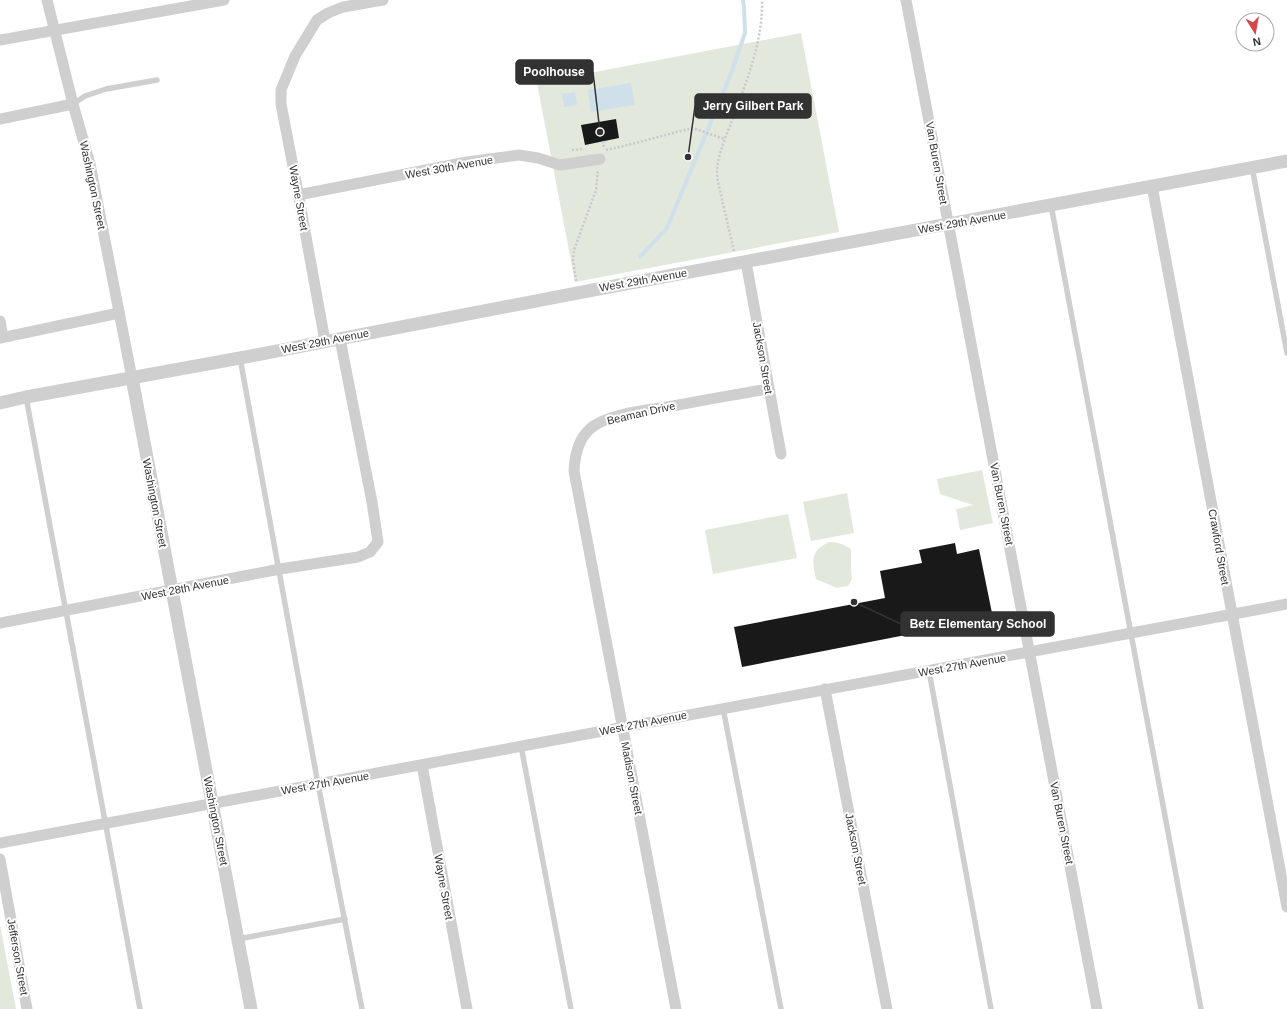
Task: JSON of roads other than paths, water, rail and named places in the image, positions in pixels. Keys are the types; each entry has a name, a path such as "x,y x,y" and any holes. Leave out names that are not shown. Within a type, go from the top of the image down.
{"street":[{"name":"Washington Street","path":"47,0 90,164 132,378 251,1009"},
{"path":"0,40 224,0"},
{"name":"Wayne Street","path":"325,342 281,104 281,90 295,56 317,20 328,13 343,7 382,0"},
{"name":"Van Buren Street","path":"906,0 1097,1009"},
{"path":"0,119 74,104"},
{"name":"West 30th Avenue","path":"298,195 467,162 519,155 538,158 560,165 600,159"},
{"name":"West 29th Avenue","path":"0,403 592,290 1287,161"},
{"name":"Crawford Street","path":"1152,186 1287,907"},
{"name":"Jackson Street","path":"741,263 769,389 781,454"},
{"path":"0,321 2,337 119,313"},
{"name":"West 28th Avenue","path":"0,623 280,569 358,557 370,552 378,542 372,502 340,339"},
{"name":"Beaman Drive","path":"584,524 574,471 575,455 580,440 591,428 608,418 769,389"},
{"name":"Madison Street","path":"584,524 676,1009"},
{"name":"West 27th Avenue","path":"0,844 1287,604"},
{"name":"Jackson Street","path":"825,689 887,1009"},
{"name":"Wayne Street","path":"422,765 467,1009"},
{"name":"Jefferson Street","path":"0,859 27,1009"}],"lane":[{"path":"74,104 85,96 106,89 157,80"},
{"path":"1252,167 1287,353"},
{"path":"1051,206 1201,1009"},
{"path":"240,358 280,569 318,784 362,1009"},
{"path":"26,397 140,1009"},
{"path":"929,671 991,1009"},
{"path":"724,708 781,1009"},
{"path":"521,746 571,1009"},
{"path":"238,939 345,919"}],"waterway":[{"path":"640,257 667,228 732,71 745,33 743,0"}],"place":[{"name":"Poolhouse","path":"600,132"},
{"name":"Jerry Gilbert Park","path":"688,157"},
{"name":"Betz Elementary School","path":"854,602"}]}
